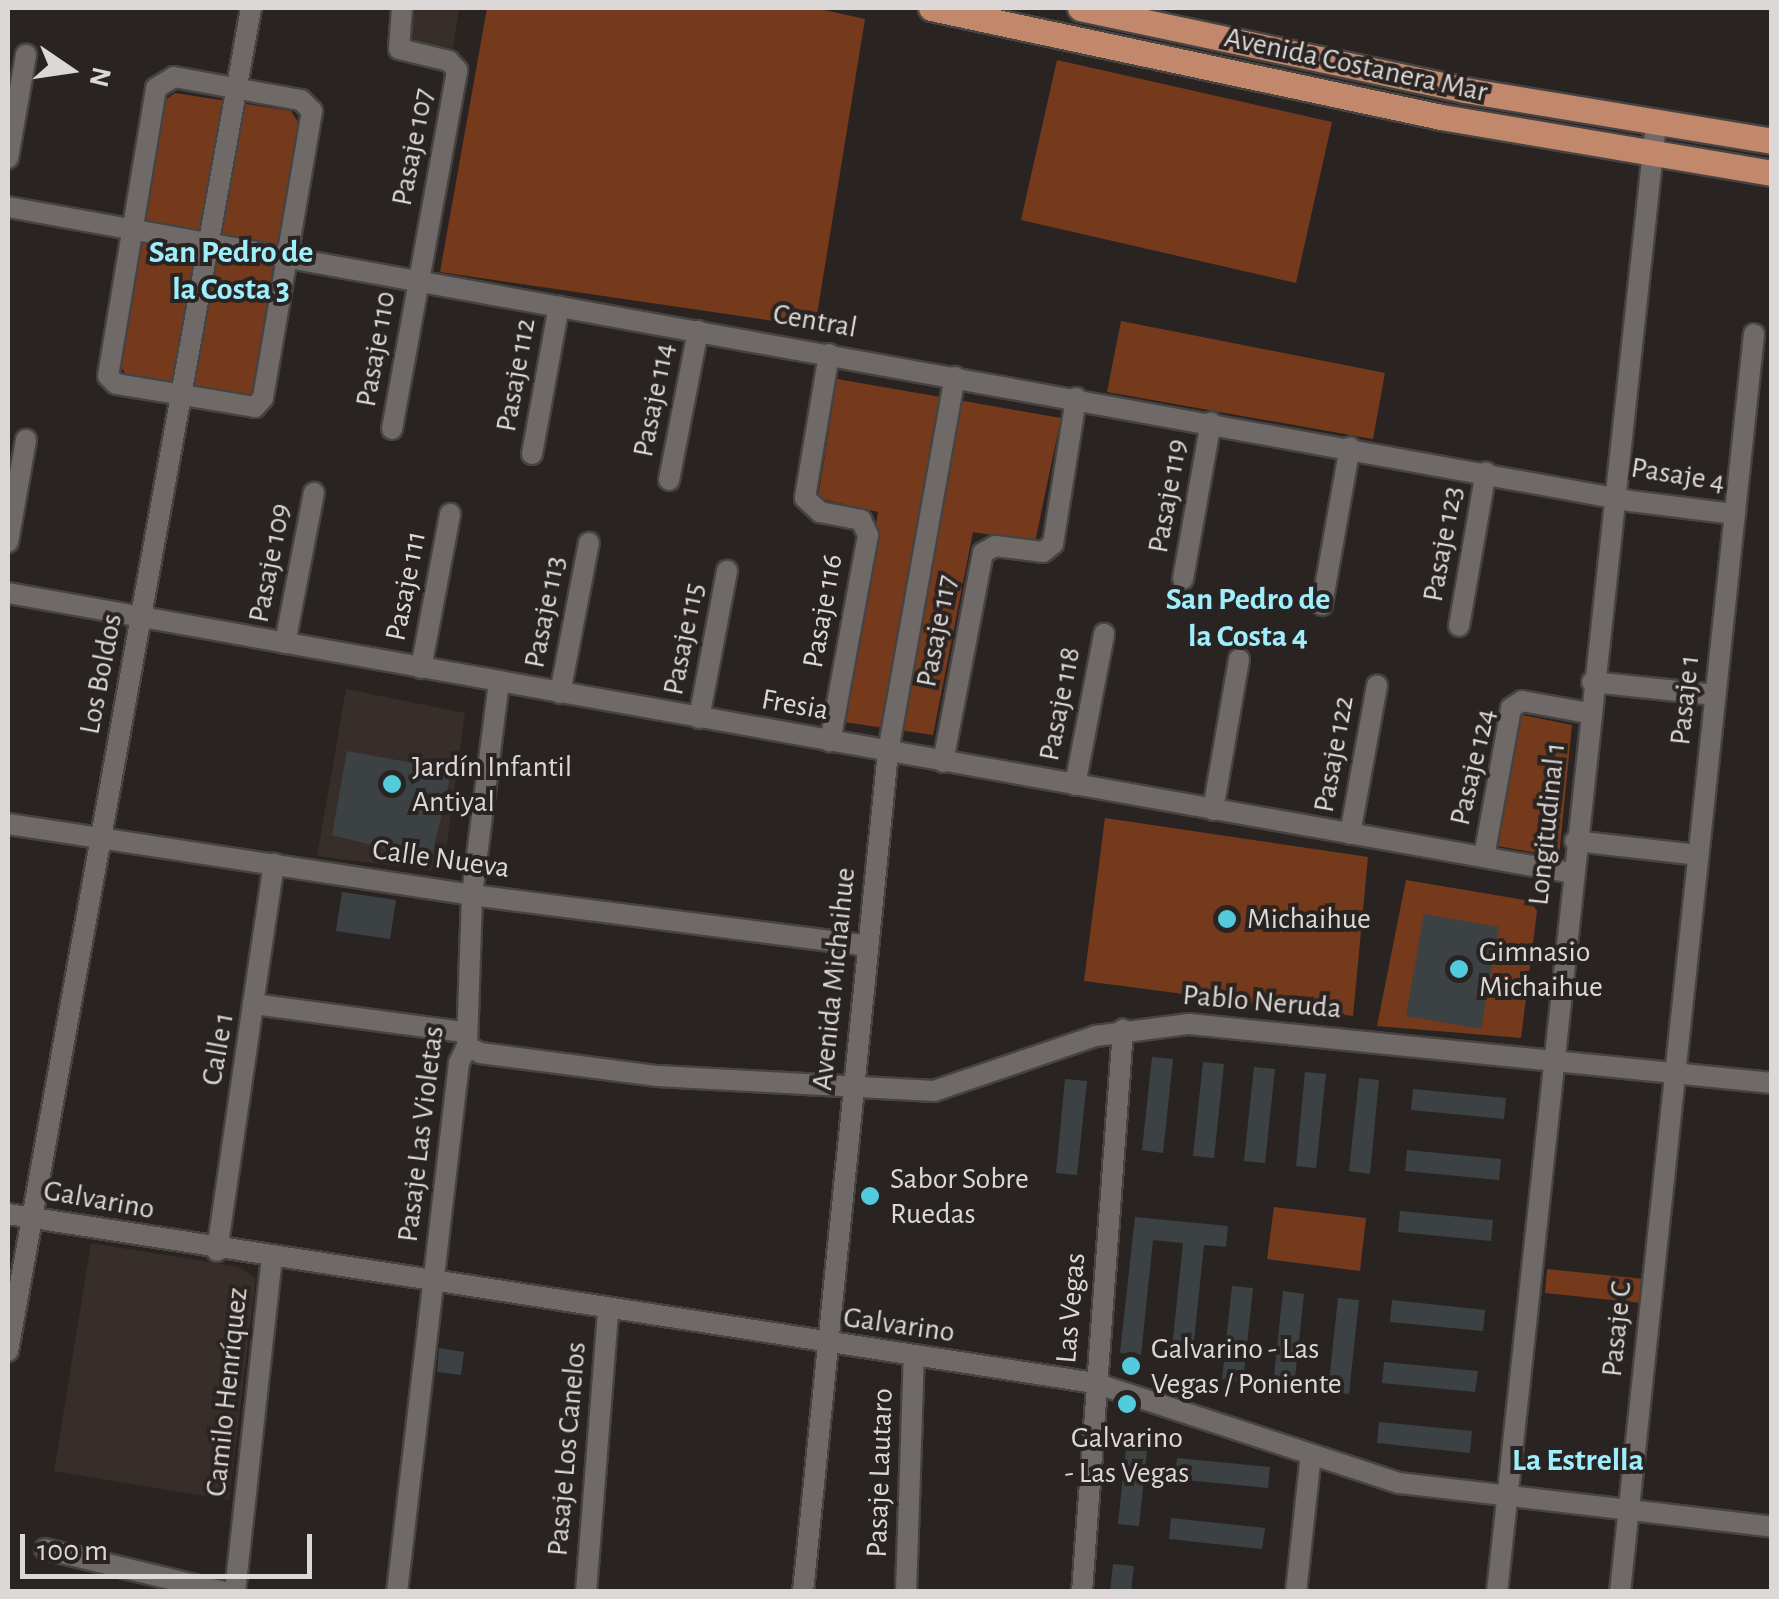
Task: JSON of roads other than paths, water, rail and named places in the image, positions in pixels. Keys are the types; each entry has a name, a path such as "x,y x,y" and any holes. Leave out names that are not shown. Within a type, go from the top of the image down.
{"main road":[{"name":"Avenida Costanera Mar","path":"931,8 1011,16 1440,117 1772,173"},
{"name":"Avenida Costanera Mar","path":"1080,8 1466,90 1772,141"}],"street":[{"name":"Los Boldos","path":"8,1351 252,8"},
{"name":"Pasaje 107","path":"402,8 399,49 449,61 457,70 419,281"},
{"path":"8,158 26,55"},
{"path":"174,77 301,100 312,111 262,402 251,406 116,384 108,376 132,230 158,83 174,77"},
{"name":"Longitudinal 1","path":"1497,1592 1612,494 1656,123"},
{"name":"Central","path":"8,207 1612,494"},
{"name":"Pasaje 110","path":"392,429 419,281"},
{"name":"Pasaje 112","path":"532,454 559,306"},
{"name":"Pasaje 114","path":"669,480 698,331"},
{"name":"Pasaje 1","path":"1674,1074 1754,334"},
{"name":"Pasaje 116","path":"829,354 806,498 820,512 861,520 868,535 830,742"},
{"name":"Avenida Michaihue","path":"803,1592 888,752 955,377"},
{"name":"Pasaje 117","path":"943,762 983,554 996,546 1043,552 1053,544 1076,398"},
{"name":"Pasaje 119","path":"1183,579 1211,422"},
{"path":"8,542 26,440"},
{"path":"1322,605 1350,447"},
{"name":"Pasaje 123","path":"1460,626 1486,472"},
{"name":"Pasaje 109","path":"285,643 314,494"},
{"name":"Pasaje 4","path":"1612,494 1735,514"},
{"name":"Pasaje 111","path":"422,668 450,514"},
{"name":"Pasaje 113","path":"560,693 589,543"},
{"name":"Pasaje 115","path":"699,718 727,571"},
{"name":"Fresia","path":"8,593 1572,873"},
{"name":"Pasaje 118","path":"1075,785 1104,634"},
{"path":"1213,810 1239,658"},
{"name":"Pasaje Las Violetas","path":"398,1592 459,1063 465,1039 472,895 499,682"},
{"path":"1592,682 1715,694"},
{"name":"Pasaje 122","path":"1350,834 1377,686"},
{"name":"Pasaje 124","path":"1484,857 1511,708 1522,701 1589,713"},
{"name":"Calle Nueva","path":"8,824 472,895 868,946"},
{"path":"1575,841 1698,855"},
{"path":"253,1004 274,864"},
{"name":"Calle 1","path":"217,1250 253,1004 465,1039 595,1069 853,1090"},
{"name":"Pablo Neruda","path":"853,1090 952,1088 1124,1030 1189,1024 1772,1083"},
{"name":"Las Vegas","path":"1082,1592 1124,1030"},
{"name":"Pasaje C","path":"1620,1592 1674,1074"},
{"name":"Galvarino","path":"8,1214 272,1259 1095,1383 1141,1393 1312,1455 1400,1482 1772,1526"},
{"name":"Camilo Henríquez","path":"235,1592 272,1259"},
{"name":"Pasaje Los Canelos","path":"586,1592 608,1311"},
{"name":"Pasaje Lautaro","path":"906,1592 914,1358"},
{"path":"1296,1592 1312,1455"},
{"path":"45,1549 224,1592"}],"place":[{"name":"Jardín Infantil Antiyal","path":"392,784"},
{"name":"Michaihue","path":"1227,919"},
{"name":"Gimnasio Michaihue","path":"1459,969"},
{"name":"Sabor Sobre Ruedas","path":"870,1196"},
{"name":"Galvarino - Las Vegas / Poniente","path":"1131,1366"},
{"name":"Galvarino - Las Vegas","path":"1127,1404"}],"district":[{"name":"San Pedro de la Costa 3","path":"231,272"},
{"name":"San Pedro de la Costa 4","path":"1248,618"},
{"name":"La Estrella","path":"1578,1460"}]}
